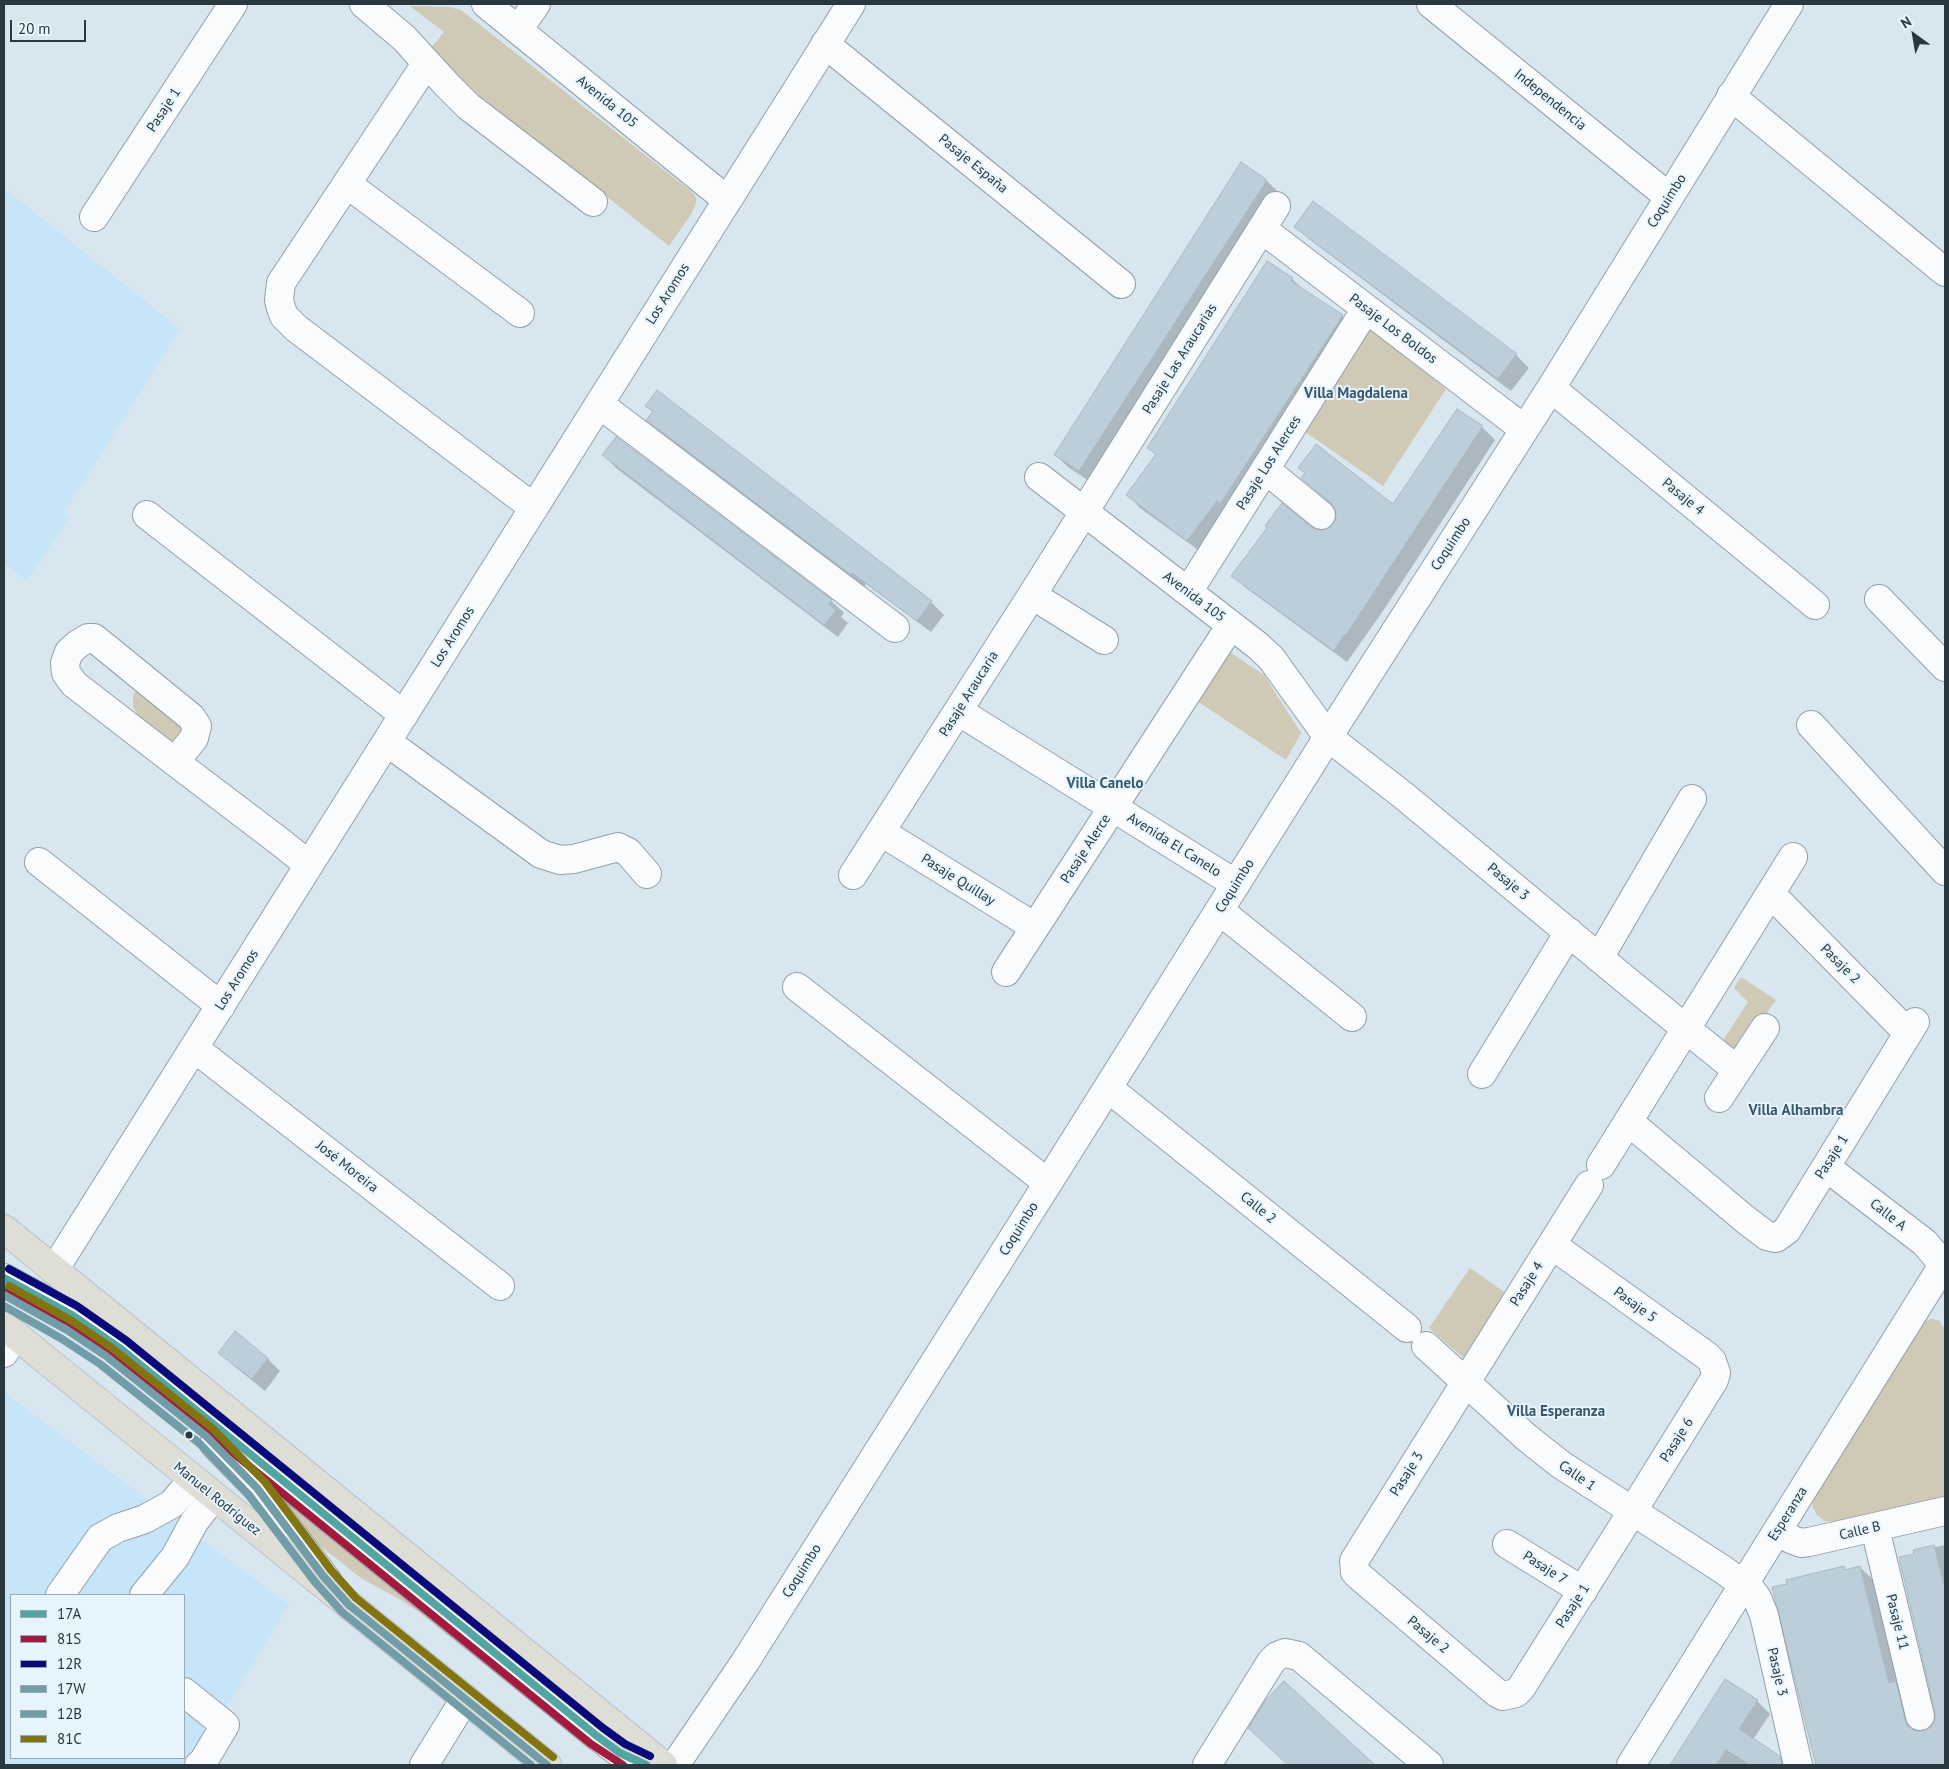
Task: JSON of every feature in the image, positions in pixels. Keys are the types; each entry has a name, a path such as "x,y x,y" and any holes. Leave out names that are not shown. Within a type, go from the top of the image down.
{"main road":[{"path":"4,1229 663,1765"},
{"name":"Manuel Rodríguez","path":"8,1338 193,1479 547,1765"}],"street":[{"name":"Pasaje 1","path":"94,217 233,4"},
{"path":"364,4 404,38 468,106 593,202"},
{"name":"Avenida 105","path":"486,4 728,200"},
{"path":"518,30 536,4"},
{"name":"Los Aromos","path":"54,1270 851,4"},
{"name":"Independencia","path":"1431,4 1669,197"},
{"name":"Coquimbo","path":"675,1765 745,1662 1328,737 1551,388 1790,4"},
{"name":"Pasaje España","path":"825,44 1121,284"},
{"path":"428,64 422,70 281,283 279,300 284,316 296,328 534,508"},
{"path":"1731,96 1945,272"},
{"path":"347,184 520,313"},
{"name":"Pasaje Las Araucarias","path":"1084,512 1276,206"},
{"name":"Pasaje Los Boldos","path":"1262,229 1524,429"},
{"name":"Pasaje Los Alerces","path":"1188,592 1366,309"},
{"name":"Pasaje 4","path":"1551,388 1815,605"},
{"path":"599,404 895,628"},
{"path":"1265,468 1321,515"},
{"name":"Avenida 105","path":"1039,478 1257,645 1271,658 1328,737"},
{"name":"Pasaje Araucaria","path":"853,876 1084,512"},
{"path":"147,515 404,715"},
{"path":"1032,595 1104,640"},
{"path":"1879,599 1945,667"},
{"name":"Pasaje Alerce","path":"1006,972 1231,625"},
{"path":"175,762 194,738 197,726 191,717 94,638 88,638 69,652 64,663 66,673 74,684 175,762 309,865"},
{"name":"Avenida El Canelo","path":"958,711 1236,884"},
{"path":"1812,725 1945,870"},
{"name":"Pasaje 3","path":"1328,737 1404,796 1686,1029"},
{"path":"387,742 541,854 560,860 574,859 618,847 628,852 647,874"},
{"path":"1599,958 1692,799"},
{"name":"Pasaje Quillay","path":"881,832 1035,928"},
{"path":"1628,1122 1793,857"},
{"path":"38,862 221,1006"},
{"name":"Pasaje 2","path":"1771,894 1912,1028"},
{"path":"1220,911 1352,1017"},
{"path":"1482,1074 1569,932"},
{"path":"797,987 1048,1183"},
{"path":"1719,1098 1765,1028"},
{"name":"Pasaje 1","path":"1628,1122 1746,1220 1767,1236 1776,1238 1787,1230 1912,1028"},
{"path":"1686,1029 1737,1070"},
{"name":"José Moreira","path":"194,1048 500,1286"},
{"name":"Calle 2","path":"1108,1088 1417,1337"},
{"name":"Pasaje 4","path":"1465,1382 1628,1122"},
{"name":"Calle A","path":"1826,1167 1925,1243 1945,1264"},
{"name":"Pasaje 5","path":"1552,1245 1707,1356 1715,1366"},
{"name":"Esperanza","path":"1631,1765 1945,1264"},
{"path":"4,1278 62,1309 122,1349 597,1736 620,1753 646,1765"},
{"path":"4,1294 67,1330 100,1352 206,1436 257,1488 323,1576 349,1605"},
{"name":"Calle 1","path":"1417,1337 1526,1437 1560,1464 1744,1585"},
{"name":"Pasaje 6","path":"1632,1512 1714,1380 1715,1366"},
{"name":"Pasaje 3","path":"1353,1566 1355,1557 1465,1382"},
{"path":"61,1594 100,1538 172,1504 193,1479"},
{"path":"145,1594 175,1558 194,1522 214,1496"},
{"name":"Calle B","path":"1777,1532 1801,1543 1945,1511"},
{"name":"Pasaje 1","path":"1509,1696 1521,1688 1632,1512"},
{"name":"Pasaje 11","path":"1875,1528 1920,1716"},
{"name":"Pasaje 7","path":"1507,1544 1583,1591"},
{"name":"Pasaje 2","path":"1353,1566 1359,1576 1497,1693 1509,1696"},
{"name":"Pasaje 3","path":"1744,1585 1757,1598 1764,1615 1797,1764"},
{"path":"1207,1765 1271,1662 1277,1656 1285,1653 1299,1656 1429,1765"},
{"path":"185,1693 225,1726 203,1762 199,1765"},
{"path":"424,1765 465,1699"}],"shaded area":[{"path":"410,6 449,7 461,10 692,192 696,197 696,203 692,213 669,246 470,88 431,48 444,32"},
{"path":"4,188 180,329 64,513 69,518 27,581 4,563"},
{"path":"1368,327 1446,389 1383,486 1304,431"},
{"path":"1228,651 1264,675 1301,733 1286,760 1197,701"},
{"path":"141,692 178,721 185,731 174,743 169,742 143,722 137,714 133,706 133,697 134,693"},
{"path":"1741,977 1776,1000 1735,1057 1720,1045 1748,1002 1734,988"},
{"path":"1470,1268 1507,1294 1465,1359 1429,1328"},
{"path":"1932,1319 1940,1321 1945,1330 1945,1496 1834,1522 1825,1521 1817,1515 1813,1507 1812,1498 1919,1323"},
{"path":"4,1392 289,1605 191,1765 4,1765"},
{"path":"244,1459 618,1765 610,1765 420,1613 361,1578 319,1545 286,1514"}],"building":[{"path":"1241,162 1267,180 1079,471 1054,455"},
{"path":"1313,201 1517,354 1498,379 1294,227"},
{"path":"1267,261 1293,278 1291,281 1343,315 1220,504 1217,501 1187,541 1126,495 1156,454 1147,448"},
{"path":"657,390 932,601 917,621 852,573 851,575 646,420 653,411 645,406"},
{"path":"1457,409 1483,426 1334,651 1231,576 1267,528 1265,526 1282,503 1311,527 1318,530 1327,529 1333,524 1336,517 1335,509 1331,503 1301,478 1305,473 1298,468 1316,444 1393,504"},
{"path":"616,437 832,600 829,604 836,610 824,625 602,455"},
{"path":"235,1331 268,1358 252,1379 218,1353"},
{"path":"1934,1545 1945,1589 1945,1765 1816,1765 1772,1587 1787,1584 1786,1580 1844,1566 1845,1570 1860,1566 1889,1683 1896,1681 1908,1726 1915,1731 1924,1731 1931,1727 1935,1721 1935,1712 1899,1557 1914,1554 1913,1550"},
{"path":"1725,1679 1758,1700 1739,1729 1780,1756 1782,1765 1750,1765 1726,1750 1716,1765 1670,1765"},
{"path":"1284,1681 1375,1765 1288,1765 1248,1728 1266,1700"}],"transit line":[{"name":"12R","path":"9,1269 77,1306 127,1341 603,1728 625,1744 650,1756"},
{"name":"17A","path":"4,1278 72,1315 121,1349 597,1736 620,1753 646,1765"},
{"name":"81C","path":"9,1286 72,1321 112,1348 212,1428 265,1482 331,1570 356,1598 553,1757"},
{"name":"81S","path":"4,1289 67,1324 115,1357 591,1744 623,1765"},
{"name":"17W","path":"4,1295 67,1330 106,1356 206,1436 257,1488 323,1576 349,1605 547,1765"},
{"name":"12B","path":"4,1306 62,1339 100,1364 199,1443 249,1495 315,1582 342,1612 531,1765"}],"district":[{"name":"Villa Magdalena","path":"1356,394"},
{"name":"Villa Canelo","path":"1105,784"},
{"name":"Villa Alhambra","path":"1796,1111"},
{"name":"Villa Esperanza","path":"1556,1412"}]}
